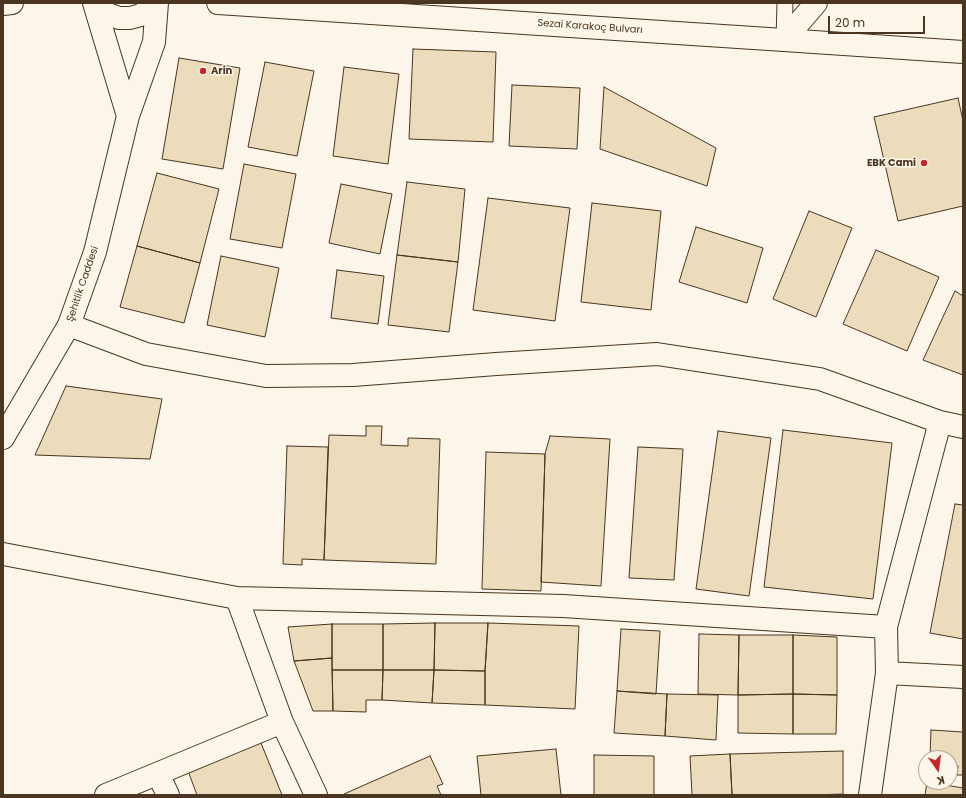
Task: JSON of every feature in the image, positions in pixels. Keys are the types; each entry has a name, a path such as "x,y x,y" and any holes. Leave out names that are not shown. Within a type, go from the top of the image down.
{"street":[{"path":"3,4 12,3"},
{"path":"95,3 108,14 119,18 130,18 141,15 156,3"},
{"path":"95,3 128,116"},
{"name":"Şehitlik Caddesi","path":"3,438 69,325 95,252 128,116 154,42 156,3"},
{"name":"Sezai Karakoç Bulvarı","path":"218,3 963,52"},
{"path":"784,40 816,3"},
{"path":"69,325 146,354 266,376 353,375 657,354 820,379 940,422 963,427"},
{"path":"870,795 887,673 886,627 940,422"},
{"path":"3,554 237,598 563,606 886,627"},
{"path":"237,598 282,722 316,795"},
{"path":"887,673 963,677"},
{"path":"106,795 282,722"},
{"path":"158,774 168,795"}],"lane":[{"path":"784,40 785,3"}],"building":[{"path":"413,49 496,52 493,142 409,139"},
{"path":"179,58 240,68 223,169 162,159"},
{"path":"265,62 314,71 297,156 248,147"},
{"path":"344,67 399,74 388,164 333,156"},
{"path":"512,85 580,88 577,149 509,146"},
{"path":"604,87 716,148 707,186 600,149"},
{"name":"EBK Cami","path":"958,98 963,121 963,206 898,221 874,117"},
{"path":"244,164 296,174 282,248 230,239"},
{"path":"157,173 219,189 200,263 137,246"},
{"path":"407,182 465,189 458,262 397,255"},
{"path":"341,184 392,194 380,254 329,243"},
{"path":"488,198 570,208 555,321 473,310"},
{"path":"592,203 661,211 651,310 581,302"},
{"path":"809,211 852,228 816,317 773,299"},
{"path":"696,227 763,248 747,303 679,282"},
{"path":"137,246 200,263 184,323 120,307"},
{"path":"876,250 939,277 907,351 843,324"},
{"path":"397,255 458,262 449,332 388,325"},
{"path":"221,256 279,268 265,337 207,325"},
{"path":"337,270 384,276 378,324 331,318"},
{"path":"955,291 963,296 963,375 923,360"},
{"path":"66,386 162,399 150,459 35,455"},
{"path":"366,426 382,426 381,445 408,446 408,438 440,439 436,564 324,560 329,435 366,436"},
{"path":"783,430 892,443 873,599 764,587"},
{"path":"718,431 771,438 749,596 696,589"},
{"path":"550,436 610,439 601,586 541,582 545,454"},
{"path":"287,446 328,447 324,560 302,559 302,565 283,564"},
{"path":"638,447 683,449 674,580 629,578"},
{"path":"486,452 545,454 541,591 482,589"},
{"path":"955,504 963,505 963,639 930,633"},
{"path":"435,623 488,623 485,671 434,670"},
{"path":"435,623 434,670 383,670 383,624"},
{"path":"488,623 579,626 575,709 485,705 485,671"},
{"path":"332,624 383,624 383,670 332,670"},
{"path":"332,624 332,658 294,661 288,627"},
{"path":"621,629 660,631 656,694 617,691"},
{"path":"699,634 739,635 738,695 698,694"},
{"path":"739,635 793,635 793,694 738,695"},
{"path":"793,635 837,637 837,695 793,694"},
{"path":"332,658 333,711 313,711 294,661"},
{"path":"332,670 383,670 382,700 366,700 366,712 333,711"},
{"path":"383,670 434,670 432,703 382,700"},
{"path":"434,670 485,671 485,705 432,703"},
{"path":"617,691 667,694 665,736 614,733"},
{"path":"667,694 718,695 716,740 665,736"},
{"path":"793,694 837,695 836,734 793,734"},
{"path":"793,694 793,734 738,733 738,695"},
{"path":"931,730 963,732 963,775 958,775 958,750 930,750"},
{"path":"261,743 282,795 197,795 188,771"},
{"path":"556,749 561,795 481,795 477,756"},
{"path":"843,751 843,794 732,795 730,754"},
{"path":"730,754 732,795 692,795 690,756"},
{"path":"594,755 654,756 654,795 594,795"},
{"path":"430,756 443,784 437,786 441,795 344,795 344,794"},
{"path":"958,787 963,788 963,795 925,795 926,790 958,790"}],"place":[{"name":"Arin","path":"203,71"},
{"name":"EBK Cami","path":"924,163"}]}
